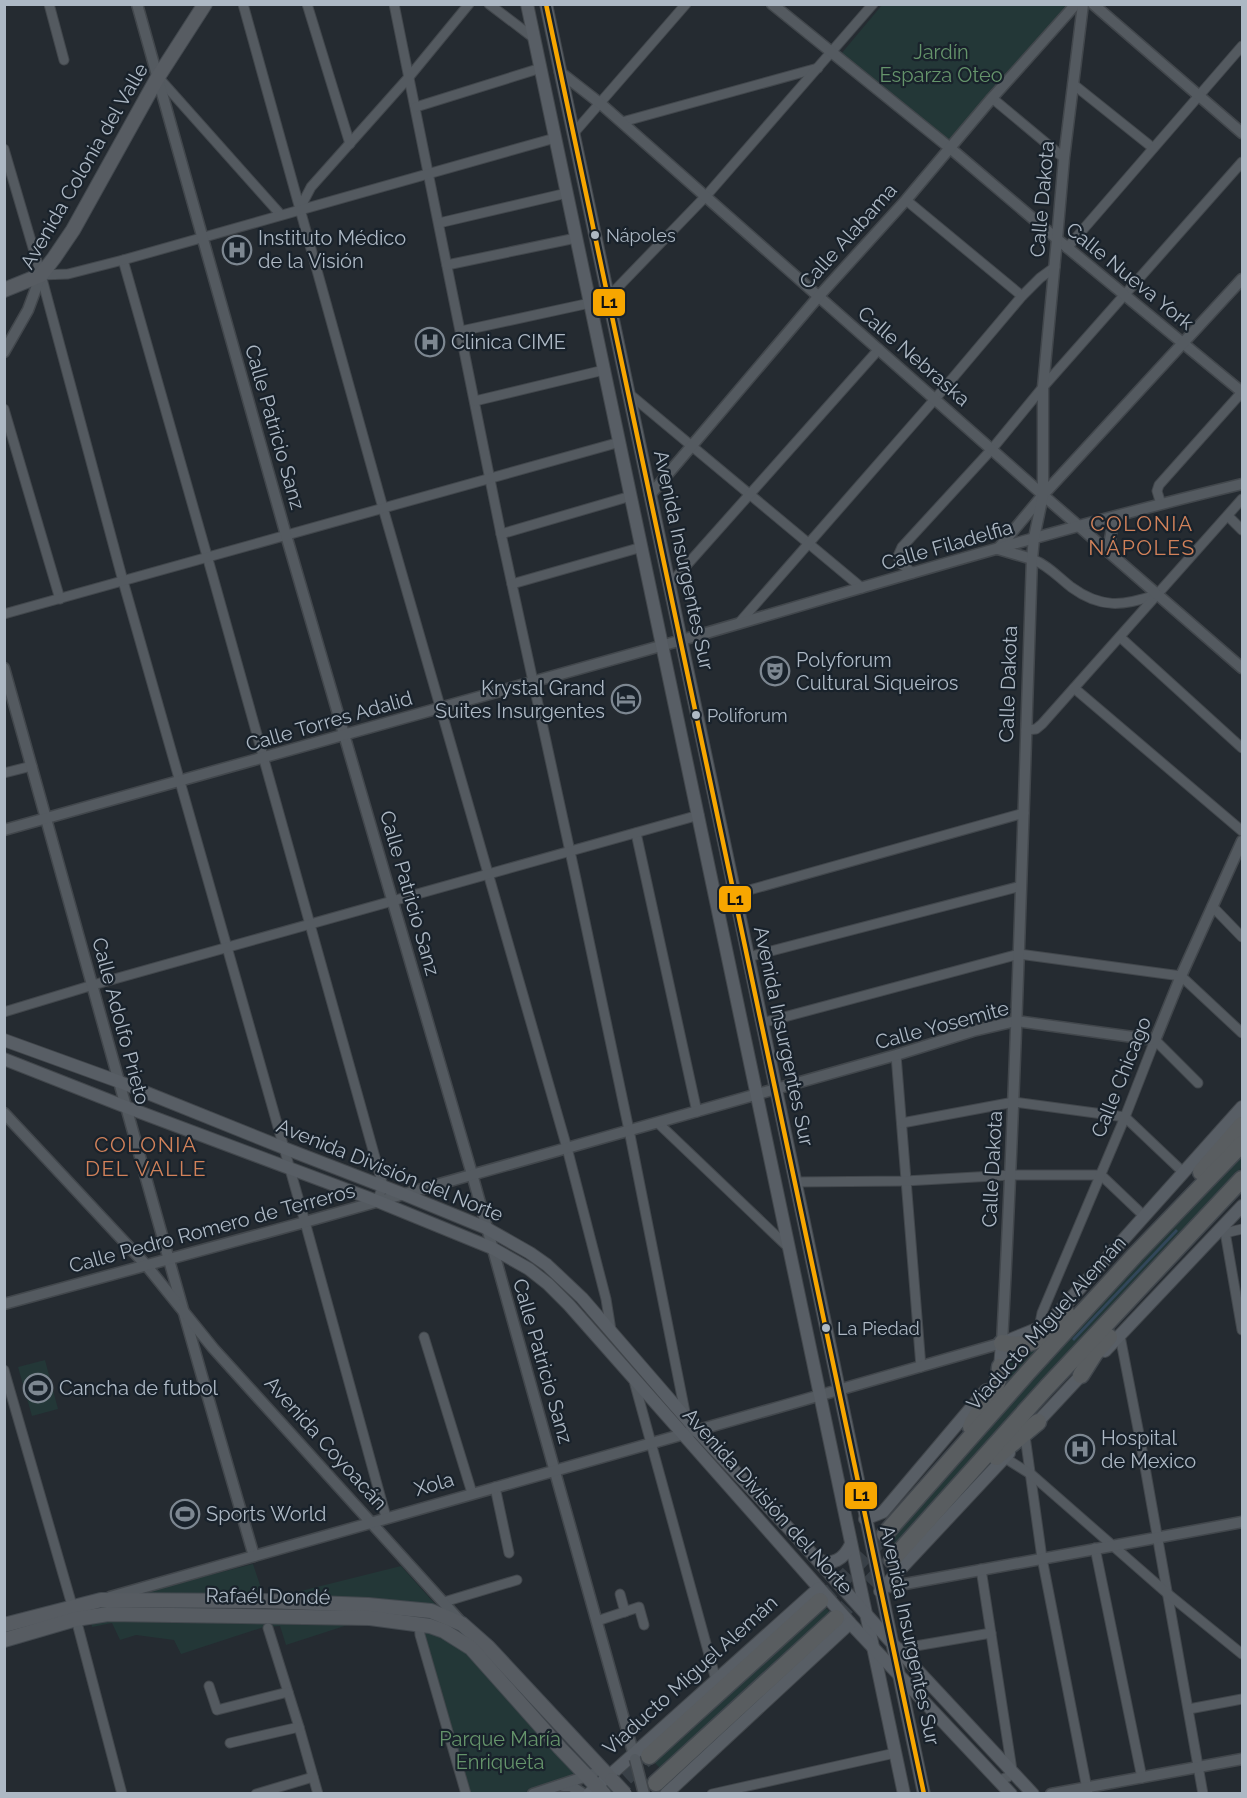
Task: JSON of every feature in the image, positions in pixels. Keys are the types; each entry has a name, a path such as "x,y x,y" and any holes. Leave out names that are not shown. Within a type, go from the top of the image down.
{"highway":[{"path":"1171,1217 1181,1198 1203,1168 1242,1125"},
{"name":"Viaducto Miguel Alemán","path":"885,1534 1135,1255 1242,1144"},
{"path":"892,1560 1040,1395 1242,1180"},
{"path":"1081,1375 1101,1346 1188,1250 1209,1216"},
{"path":"1002,1343 1019,1346 1038,1340 1058,1323 1105,1274 1119,1263 1135,1255"},
{"path":"961,1448 976,1416 997,1386 1000,1367"},
{"path":"953,1491 979,1473 1038,1422"},
{"name":"Viaducto Miguel Alemán","path":"639,1756 820,1594"},
{"path":"655,1790 843,1621"}],"main road":[{"name":"Avenida Colonia del Valle","path":"41,275 73,230 158,77 205,4"},
{"name":"Avenida Insurgentes Sur","path":"527,4 904,1794"},
{"name":"Avenida Insurgentes Sur","path":"546,4 866,1519 895,1646 924,1794"},
{"path":"4,290 41,275"},
{"name":"Avenida División del Norte","path":"4,1040 120,1082 284,1149 403,1194 486,1228 530,1252 582,1298 698,1431 1033,1794"},
{"name":"Avenida División del Norte","path":"4,1059 492,1248 548,1284 683,1435 843,1621 873,1646 1011,1794"},
{"name":"Viaducto Miguel Alemán","path":"1002,1343 1039,1328 1055,1316 1242,1107"},
{"path":"882,1589 1081,1375 1225,1229 1242,1206"},
{"name":"Calle Dakota","path":"1000,1367 1002,1343"},
{"name":"Viaducto Miguel Alemán","path":"866,1519 883,1512 990,1386 1000,1367"},
{"path":"814,1556 826,1562 836,1561 844,1557 851,1544"},
{"name":"Viaducto Miguel Alemán","path":"598,1791 608,1776 639,1756 716,1680 820,1594"},
{"name":"Xola","path":"4,1640 101,1600"},
{"name":"Rafaél Dondé","path":"101,1600 264,1601 369,1605 430,1611 462,1623"},
{"name":"Xola","path":"4,1625 74,1613"},
{"name":"Rafaél Dondé","path":"74,1613 370,1618 419,1624 444,1631 471,1648 586,1776"},
{"name":"Avenida Coyoacán","path":"462,1623 488,1647 625,1794"},
{"path":"586,1776 598,1791"}],"street":[{"path":"49,4 64,60"},
{"name":"Calle Patricio Sanz","path":"137,4 286,535 472,1174 597,1621 639,1756 655,1790"},
{"path":"243,4 383,508 567,1148 606,1299 611,1330"},
{"path":"307,4 350,144"},
{"path":"394,4 501,534 629,1131 686,1417"},
{"path":"299,210 311,187 409,77 470,4"},
{"path":"489,4 535,39"},
{"path":"573,134 686,4"},
{"name":"Calle Nueva York","path":"772,4 950,148 1242,392"},
{"path":"461,331 591,308 608,299 706,196 873,4"},
{"name":"Calle Alabama","path":"650,495 819,296 906,200 992,98 1076,4"},
{"name":"Calle Dakota","path":"1002,1343 1014,1102 1032,559 1043,495 1043,387 1064,158 1083,4"},
{"path":"1093,4 1242,133"},
{"path":"1067,248 1242,46"},
{"path":"416,107 541,68"},
{"path":"622,122 818,68"},
{"name":"Calle Nebraska","path":"560,72 622,122 1242,668"},
{"path":"158,77 281,215"},
{"path":"1073,84 1154,148"},
{"path":"992,98 1064,158"},
{"path":"41,275 69,274 123,260 555,138"},
{"path":"4,149 386,1517"},
{"path":"913,573 900,563 898,556 902,547 992,448 1242,162"},
{"path":"439,223 567,193"},
{"path":"906,200 1022,296"},
{"path":"447,265 576,237"},
{"path":"123,260 209,557 383,1186 377,1202"},
{"path":"740,623 1022,296 1055,267"},
{"name":"Avenida Colonia del Valle","path":"4,352 28,310 41,275"},
{"path":"1157,595 1121,604 1096,601 1071,587 1046,566 1032,559 998,549 1043,495 1242,279"},
{"path":"669,585 879,349"},
{"path":"475,401 604,370"},
{"path":"627,392 862,588"},
{"path":"1161,504 1157,491 1159,485 1242,392"},
{"path":"4,409 60,599"},
{"path":"4,614 620,442"},
{"name":"Calle Filadelfia","path":"663,645 1034,538 1242,484"},
{"path":"501,534 631,496"},
{"path":"1026,730 1036,729 1042,724 1242,499"},
{"path":"1228,516 1242,530"},
{"path":"1108,551 1114,517"},
{"path":"512,584 642,547"},
{"path":"1120,637 1242,748"},
{"name":"Calle Torres Adalid","path":"4,830 663,645"},
{"name":"Calle Adolfo Prieto","path":"4,668 168,1259 254,1556"},
{"path":"1074,688 1242,831"},
{"path":"4,773 32,766"},
{"path":"735,894 1024,813"},
{"path":"4,1012 699,815"},
{"path":"636,833 697,1112"},
{"name":"Calle Chicago","path":"1039,1328 1042,1313 1125,1117 1181,976 1242,841"},
{"path":"748,957 1021,886"},
{"path":"1212,906 1242,937"},
{"path":"762,1023 1019,954 1181,976 1242,1033"},
{"name":"Calle Yosemite","path":"775,1089 896,1055 973,1030 1016,1021 1155,1040"},
{"path":"1155,1040 1198,1083"},
{"path":"896,1055 921,1367"},
{"name":"Calle Pedro Romero de Terreros","path":"4,1304 377,1202 775,1089"},
{"path":"902,1123 1014,1102 1125,1117 1184,1173"},
{"name":"Avenida Coyoacán","path":"4,1113 146,1265 213,1348 462,1623"},
{"path":"658,1123 790,1249"},
{"path":"795,1182 905,1181 1011,1175 1101,1175 1144,1216"},
{"path":"1242,1229 1225,1229 1242,1330"},
{"path":"1120,1336 1203,1794"},
{"path":"424,1337 472,1493"},
{"name":"Xola","path":"101,1600 371,1521 652,1444 1002,1343"},
{"path":"196,1358 201,1351 213,1348"},
{"path":"5,1371 74,1613 122,1794"},
{"path":"634,1381 716,1680"},
{"path":"1025,1436 1042,1558 1087,1791"},
{"path":"1005,1458 1032,1474 1168,1594 1242,1654"},
{"path":"495,1487 509,1554"},
{"path":"882,1589 1242,1522"},
{"path":"1095,1548 1142,1778"},
{"path":"981,1569 1012,1770 1008,1777 999,1780"},
{"path":"444,1602 517,1580"},
{"path":"620,1594 625,1612"},
{"path":"597,1621 639,1607 644,1625"},
{"path":"419,1624 420,1635 466,1794"},
{"path":"268,1628 318,1794"},
{"path":"895,1646 992,1633"},
{"path":"209,1686 217,1710 288,1692"},
{"path":"1189,1709 1242,1699"},
{"path":"230,1743 299,1727"},
{"path":"712,1794 895,1753"},
{"path":"1051,1794 1087,1791 1142,1778 1242,1760"},
{"path":"533,1794 586,1776 608,1776"},
{"path":"256,1794 313,1777"},
{"path":"550,1788 568,1786 583,1794"}],"green space":[{"name":"Jardín Esparza Oteo","path":"882,5 1067,5 947,145 841,54"},
{"path":"1242,1153 1242,1167 1011,1414 896,1544 890,1539 1006,1405"},
{"path":"1042,1347 1004,1387 1006,1356 1020,1355"},
{"name":"Cancha de futbol","path":"45,1360 58,1409 32,1416 18,1367"},
{"path":"253,1564 263,1594 277,1597 401,1566 437,1606 123,1597"},
{"path":"826,1608 830,1612 758,1678 756,1683 754,1681 660,1768 654,1762"},
{"path":"90,1619 366,1619 286,1645 280,1626 264,1627 181,1654 174,1640 136,1635 120,1640 112,1623 92,1627"},
{"name":"Parque María Enriqueta","path":"421,1628 457,1641 578,1772 524,1793 468,1793"}],"water":[{"path":"1176,1229 1178,1231 1074,1341 1072,1339"}],"tunnel":[{"path":"820,1601 885,1534"},
{"path":"836,1618 892,1560"},
{"path":"608,1794 649,1756"}],"transit line":[{"name":"L1","path":"546,4 924,1794"}],"place":[{"name":"Nápoles","path":"595,235"},
{"name":"Instituto Médico de la Visión","path":"237,250"},
{"name":"Clinica CIME","path":"430,342"},
{"name":"Polyforum Cultural Siqueiros","path":"775,671"},
{"name":"Krystal Grand Suites Insurgentes","path":"626,699"},
{"name":"Poliforum","path":"696,715"},
{"name":"La Piedad","path":"826,1328"},
{"name":"Cancha de futbol","path":"38,1388"},
{"name":"Hospital de Mexico","path":"1080,1449"},
{"name":"Sports World","path":"185,1514"}],"district":[{"name":"COLONIA NÁPOLES","path":"1142,535"},
{"name":"COLONIA DEL VALLE","path":"146,1156"}]}
